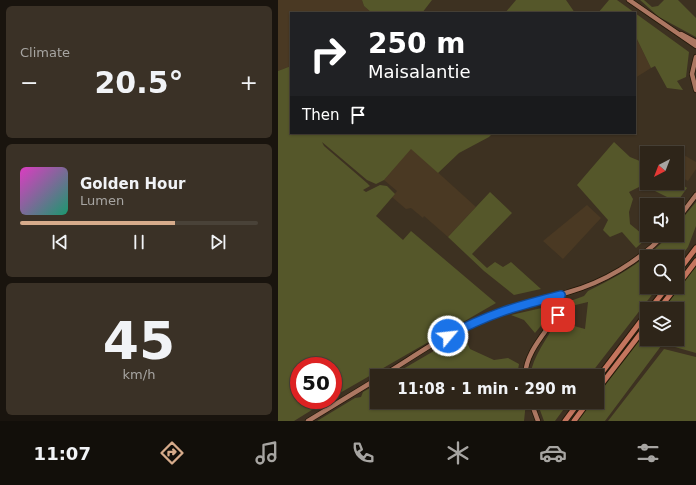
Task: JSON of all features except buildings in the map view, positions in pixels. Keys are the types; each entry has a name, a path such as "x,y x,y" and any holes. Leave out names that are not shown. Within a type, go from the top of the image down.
{"highway":[{"path":"684,264 696,248"},
{"path":"684,276 696,261"},
{"path":"604,369 640,322"},
{"path":"604,381 640,334"},
{"path":"565,421 574,409"},
{"path":"574,421 583,409"}],"main road":[{"path":"631,1 662,24 696,46"},
{"path":"662,24 696,42"},
{"path":"696,57 692,78 696,90"},
{"path":"684,211 696,195"},
{"path":"394,369 448,336 484,317 512,307 561,295 595,283 640,257 656,242"},
{"path":"526,369 532,351 558,315 563,303 561,295"},
{"path":"308,421 370,383"},
{"path":"534,409 538,421"}],"shaded area":[{"path":"278,0 362,0 364,6 371,12 290,12 290,66 278,71"},
{"path":"636,37 651,68 636,77"},
{"path":"411,148 476,207 448,237 424,216 423,218 411,208 406,209 392,197 397,191 384,180"},
{"path":"684,155 696,162 696,169 688,181 684,179"},
{"path":"587,205 601,218 563,259 543,241"}],"green space":[{"path":"362,0 432,0 423,12 371,12 364,6"},
{"path":"516,0 566,0 574,12 506,12"},
{"path":"609,0 617,0 634,12 599,12"},
{"path":"640,0 644,0 652,7 658,6 664,0 678,0 696,18 696,37 659,17"},
{"path":"636,14 689,52 686,77 677,81 683,90 667,88 655,66 651,68 636,37"},
{"path":"290,66 290,134 492,134 459,153 438,173 411,149 384,180 376,184 367,180 322,142 324,146 370,186 363,190 366,192 380,185 387,186 395,194 376,216 403,240 411,231 496,303 382,369 370,369 370,376 342,392 342,357 290,357 290,409 313,409 294,421 278,421 278,71"},
{"path":"614,142 630,157 640,161 640,186 629,192 633,199 629,212 630,224 640,232 640,242 643,242 636,248 622,232 610,237 603,230 608,220 577,185"},
{"path":"684,186 687,188 680,198 669,198 653,190 684,190"},
{"path":"490,192 512,213 472,254 487,268 495,262 503,267 511,262 541,289 514,295 484,271 448,237"},
{"path":"696,202 696,226 688,247 684,252 684,250 653,250 662,242 684,242 684,217"},
{"path":"640,261 640,294 653,294 646,302 640,302 640,310 594,369 532,369 537,354 556,321 585,329 588,302 567,307 562,316 560,316 565,303 584,296 588,291"},
{"path":"696,266 696,353 672,346 684,346 684,302 668,302 675,294 684,294 684,282"},
{"path":"546,307 548,317 535,333 524,320 511,315"},
{"path":"463,334 470,349 494,360 508,358 519,364 518,369 403,369"},
{"path":"640,339 640,346 661,346 605,421 577,421 586,409 604,409 604,386"},
{"path":"664,349 696,357 696,421 608,421"},
{"path":"370,388 370,409 525,409 524,421 317,421 337,409 342,409 342,406 355,398 361,397 363,392"},
{"path":"540,409 564,409 555,421 544,421"}],"route":[{"path":"448,336 484,317 502,310 535,300 561,295 557,304 558,315"}]}
